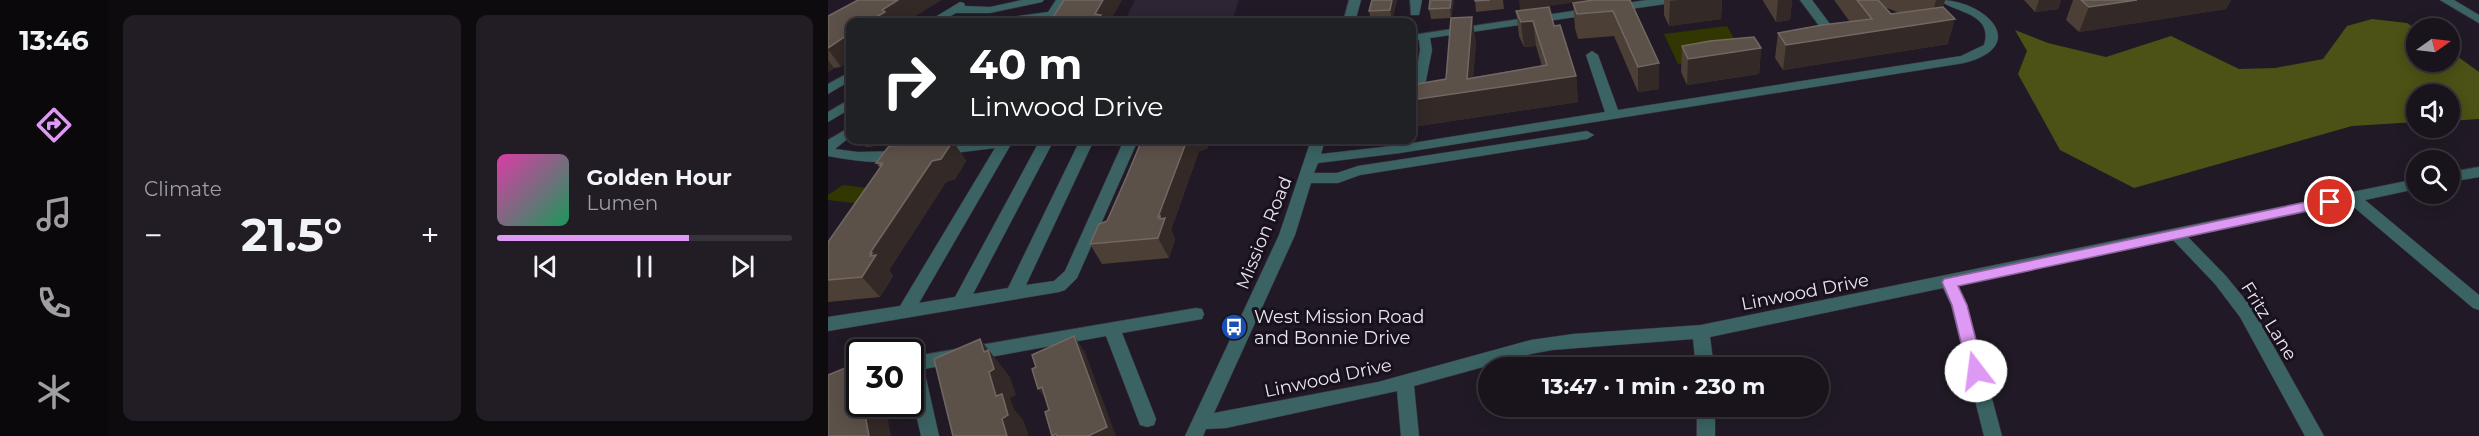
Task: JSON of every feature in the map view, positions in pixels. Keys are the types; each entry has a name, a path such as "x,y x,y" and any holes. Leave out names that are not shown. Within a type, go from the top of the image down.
{"street":[{"path":"939,18 968,0"},
{"path":"953,9 990,10 1038,0"},
{"path":"1051,18 1062,0"},
{"path":"1350,18 1355,0"},
{"path":"1414,13 1416,0"},
{"path":"1417,95 1426,50 1418,37 1672,0"},
{"path":"1806,0 1830,32"},
{"path":"1313,159 1400,149 1964,59 1987,50 1991,45 1992,36 1987,21 1980,14 1945,0"},
{"path":"2446,0 2479,20"},
{"path":"1592,56 1614,115"},
{"path":"828,90 846,79"},
{"path":"828,118 846,106"},
{"path":"828,149 846,134"},
{"path":"1307,178 1338,178 1358,171 1587,135"},
{"path":"828,149 858,157 917,154 990,144"},
{"path":"904,312 1004,144"},
{"path":"960,303 1045,144"},
{"path":"1014,293 1085,144"},
{"path":"828,324 1059,286 1071,274 1129,144"},
{"name":"Mission Road","path":"1197,429 1272,269 1307,178 1317,144"},
{"path":"2460,175 2479,172"},
{"name":"Linwood Drive","path":"1197,429 1226,420 1405,382 1554,343 1665,337 1701,332 2406,186"},
{"path":"2352,198 2479,304"},
{"name":"Fritz Lane","path":"2177,234 2234,296 2315,436"},
{"path":"1949,282 1959,305 1993,436"},
{"path":"924,362 1196,314"},
{"path":"1112,328 1147,418"},
{"path":"1701,332 1704,357"},
{"path":"1405,382 1410,436"},
{"path":"924,412 930,436"},
{"path":"1706,417 1706,436"}],"shaded area":[{"path":"1135,0 1239,0 1233,18 1126,18"}],"green space":[{"path":"2372,19 2406,23 2406,72 2460,72 2460,58 2479,72 2479,119 2460,120 2460,84 2406,84 2406,123 2352,126 2134,188 2060,150 2018,74 2027,51 2015,30 2048,43 2106,57 2171,36 2239,69 2275,68 2323,59 2347,26"},
{"path":"1727,26 1743,55 1678,64 1664,34"},
{"path":"843,185 876,189 862,204 828,200 828,195"}],"building":[{"path":"858,0 898,0 882,10 885,12 875,18 846,18 846,36 828,48 828,16"},
{"path":"1064,0 1103,0 1095,14 1101,15 1099,18 1053,18"},
{"path":"1372,0 1392,0 1390,10 1369,11"},
{"path":"1430,0 1451,0 1450,8 1429,9"},
{"path":"1594,0 1630,0 1659,63 1638,67 1613,11 1577,14 1573,3"},
{"path":"1857,0 1878,0 1891,14 1943,7 1955,19 1786,45 1778,33 1872,19"},
{"path":"2081,0 2137,0 2089,7"},
{"path":"1549,7 1554,26 1560,25 1576,76 1416,99 1416,84 1446,79 1451,18 1472,17 1467,79 1547,65 1533,21 1521,22 1516,11"},
{"path":"1754,37 1761,48 1688,59 1682,46 1710,41"},
{"path":"951,144 941,159 932,161 870,253 872,253 870,256 876,255 862,277 828,280 828,242 882,165 880,165 882,163 876,163 889,146"},
{"path":"1140,144 1185,144 1158,217 1165,218 1158,238 1090,244 1099,224 1107,221"},
{"path":"1074,336 1107,427 1088,436 1057,436 1056,434 1052,436 1045,412 1049,410 1042,387 1038,389 1032,369 1036,367 1032,355"},
{"path":"980,339 984,352 988,350 994,369 989,372 996,396 1002,394 1008,415 1002,419 1007,436 953,436 934,359"},
{"path":"846,368 846,417 865,417 869,436 828,436 828,375"}],"place":[{"name":"West Mission Road and Bonnie Drive","path":"1234,327"}],"route":[{"path":"1976,371 1959,305 1949,282 2330,202"}]}
